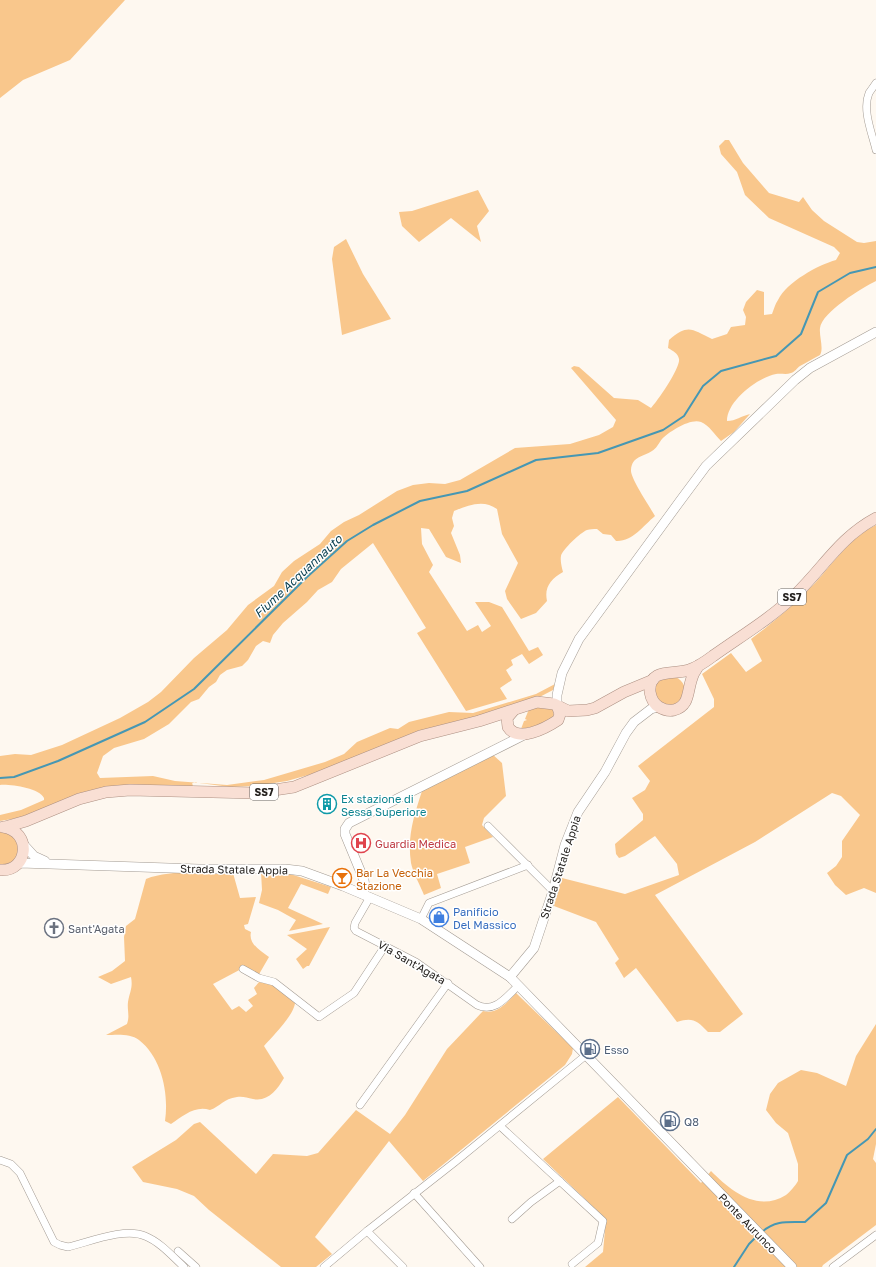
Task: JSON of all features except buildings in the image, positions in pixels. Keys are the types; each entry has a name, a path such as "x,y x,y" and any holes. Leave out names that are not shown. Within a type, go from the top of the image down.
{"main road":[{"name":"SS7","path":"479,721 508,726 518,733 529,733 595,708 624,692 653,680 660,674 687,670 699,666 778,611 797,593 836,548 862,526 876,518"},
{"name":"SS7","path":"636,688 646,691 664,710 677,709 687,701 693,674 699,666"},
{"path":"674,672 684,677 689,689"},
{"name":"Strada Statale Appia","path":"653,680 650,690 654,701"},
{"name":"SS7","path":"3,827 42,815 79,798 106,792 137,790 254,793 294,787 310,782 386,748 420,736 479,721 537,702 548,702 568,712 587,710"},
{"path":"553,723 558,720 560,714 558,707"},
{"path":"508,726 508,718 513,711"},
{"name":"SS7","path":"18,864 23,856 23,843 26,829 42,815"},
{"name":"Strada Statale Appia","path":"3,827 18,834 23,843"},
{"name":"Strada Statale Appia","path":"0,870 8,870 18,864"}],"street":[{"path":"876,83 869,93 867,103 867,112 876,150"},
{"path":"558,707 558,690 562,673 579,639 706,466 795,380 810,368 876,332"},
{"path":"537,702 558,690"},
{"name":"Strada Statale Appia","path":"18,864 52,863 199,869 285,869 302,871 366,895 421,919 510,977 524,962 534,948 553,891 569,833 578,812 605,772 626,733 634,722 642,716 654,701"},
{"path":"507,744 510,736 508,726"},
{"path":"366,895 364,880 345,834 345,829 349,823 529,733"},
{"path":"488,826 553,891"},
{"name":"Strada Statale Appia","path":"23,843 34,856 52,863"},
{"path":"421,919 429,903 528,865"},
{"name":"Via Sant'Agata","path":"366,895 354,928 356,931 411,959 448,983 477,1005 485,1008 491,1008 518,986"},
{"path":"243,969 259,978 274,982 319,1018 354,993 385,946"},
{"name":"Strada Statale Appia","path":"489,964 503,968 513,967 524,962"},
{"name":"Ponte Aurunco","path":"510,977 585,1056 792,1267"},
{"path":"360,1105 448,983"},
{"path":"324,1267 367,1230 500,1126 585,1056"},
{"path":"500,1126 603,1221 598,1243 572,1264"},
{"path":"0,1160 11,1164 20,1173 54,1242 68,1247 128,1233 144,1235 159,1244 184,1267"},
{"path":"512,1219 531,1202 560,1181"},
{"path":"414,1193 480,1267"},
{"path":"367,1230 403,1267"},
{"path":"833,1267 876,1235"},
{"path":"178,1251 196,1267"}],"shaded area":[{"path":"0,0 125,0 70,60 23,80 0,98"},
{"path":"725,140 729,140 743,163 769,193 799,202 803,197 812,210 824,221 857,242 864,243 876,241 876,281 844,301 822,322 820,331 822,349 820,355 800,366 795,371 787,374 768,376 760,380 737,398 728,413 727,421 750,414 734,432 721,441 704,423 696,421 691,422 680,426 662,439 649,453 636,459 632,465 632,474 637,486 655,516 637,533 622,541 616,541 611,535 603,534 597,529 590,529 581,534 562,553 561,564 563,572 549,584 546,596 547,601 536,613 521,619 507,599 505,591 518,563 502,534 497,509 487,504 476,504 454,511 452,518 454,526 451,533 460,555 461,563 446,557 429,529 421,528 422,544 433,565 429,572 467,631 478,625 482,632 491,626 475,602 489,602 502,607 529,651 538,647 543,655 529,664 522,654 511,660 513,665 506,670 512,680 500,688 507,699 466,711 417,633 426,628 373,543 341,569 332,582 318,590 283,623 273,635 270,643 263,641 256,646 248,660 242,666 227,670 220,675 216,682 209,687 199,699 191,702 169,724 144,739 114,748 103,756 97,773 100,778 153,776 175,781 192,782 193,787 104,788 65,799 30,816 0,821 0,815 21,810 44,800 44,798 31,789 10,785 0,785 0,756 15,754 31,755 62,745 120,718 148,702 161,692 194,658 227,630 248,605 274,586 282,572 294,561 320,544 331,531 344,522 359,515 397,491 413,485 429,483 445,484 460,480 515,448 570,444 599,435 613,427 616,420 571,368 574,366 579,367 614,398 638,400 651,408 668,384 679,363 678,355 668,348 669,340 681,331 686,330 695,331 712,339 727,334 731,327 745,325 746,317 743,310 746,302 757,290 764,292 764,315 772,314 776,303 788,287 812,270 836,260 840,253 834,247 769,218 745,195 737,172 721,154 719,146"},
{"path":"478,190 489,211 477,226 481,242 451,218 419,242 402,226 399,212 412,211"},
{"path":"346,239 363,274 391,319 342,335 332,259 334,247"},
{"path":"876,525 876,893 864,888 846,895 835,885 827,873 836,866 842,857 842,841 860,815 841,796 832,793 755,842 655,895 743,1014 720,1032 708,1032 697,1022 690,1020 677,1022 636,968 624,978 615,963 619,959 596,922 554,906 562,878 625,894 679,875 677,864 655,836 625,856 619,858 616,854 615,844 643,820 643,814 632,798 645,790 650,781 638,766 714,707 714,699 702,674 731,653 746,672 762,661 751,639 801,597 851,543 867,530"},
{"path":"670,676 681,680 685,691 681,702 670,706 659,702 655,691 659,680"},
{"path":"555,684 553,690 530,702 408,735 326,770 287,781 254,786 230,787 198,783 227,785 264,780 325,762 344,754 357,742 390,728 398,729 409,722 449,712 473,713 536,694"},
{"path":"536,707 550,708 553,710 554,716 543,725 521,729 524,721 527,720 525,719 529,709"},
{"path":"492,754 502,763 506,796 484,818 482,825 493,837 465,847 470,863 437,874 441,888 424,895 412,867 410,853 412,826 422,791"},
{"path":"3,831 14,835 20,845 15,861 0,866 0,832"},
{"path":"261,872 290,874 331,887 328,894 301,884 288,908 323,924 289,931 296,920 278,910 259,903 262,890"},
{"path":"178,873 233,873 240,898 256,897 248,924 244,925 245,929 251,932 251,940 253,944 269,957 258,976 245,967 213,984 232,1010 239,1006 246,1012 253,1006 248,1000 257,994 254,988 259,982 272,984 295,1003 294,1008 287,1020 264,1046 284,1078 275,1091 268,1097 263,1099 241,1097 232,1098 210,1110 199,1109 189,1112 171,1124 165,1121 165,1088 153,1056 139,1040 131,1036 106,1035 127,1024 128,1002 132,981 131,977 111,984 98,977 112,971 125,961 124,937 126,926 135,919 146,879"},
{"path":"330,927 309,966 303,969 296,959 307,949 287,935"},
{"path":"516,993 573,1048 572,1054 565,1065 423,1181 389,1141 315,1237 332,1254 316,1267 281,1267 209,1210 194,1196 177,1189 143,1182 132,1167 176,1140 194,1124 200,1122 256,1174 273,1154 307,1156 318,1153 356,1110 390,1134 405,1115 447,1049 483,1011 493,1011 502,1007"},
{"path":"876,1024 876,1144 873,1159 876,1163 876,1225 822,1267 585,1267 603,1252 606,1219 543,1159 618,1097 701,1183 711,1171 735,1192 745,1197 765,1202 775,1200 786,1195 797,1183 798,1164 788,1133 776,1123 766,1110 770,1094 778,1083 801,1070 817,1073 846,1086 856,1056"}],"waterway":[{"name":"Fiume Acquannauto","path":"0,778 14,777 58,761 145,722 194,689 307,577 347,541 373,525 420,501 467,491 536,460 598,453 663,430 684,416 703,386 721,371 776,356 801,334 818,292 850,273 876,267"},
{"path":"762,1232 772,1225 787,1222 805,1222 826,1203 847,1155 868,1139 876,1129"},
{"path":"734,1267 749,1244 758,1235"}],"place":[{"name":"Ex stazione di Sessa Superiore","path":"327,804"},
{"name":"Guardia Medica","path":"361,843"},
{"name":"Bar La Vecchia Stazione","path":"342,878"},
{"name":"Panificio Del Massico","path":"439,917"},
{"name":"Sant'Agata","path":"54,928"},
{"name":"Esso","path":"590,1049"},
{"name":"Q8","path":"670,1121"}]}
